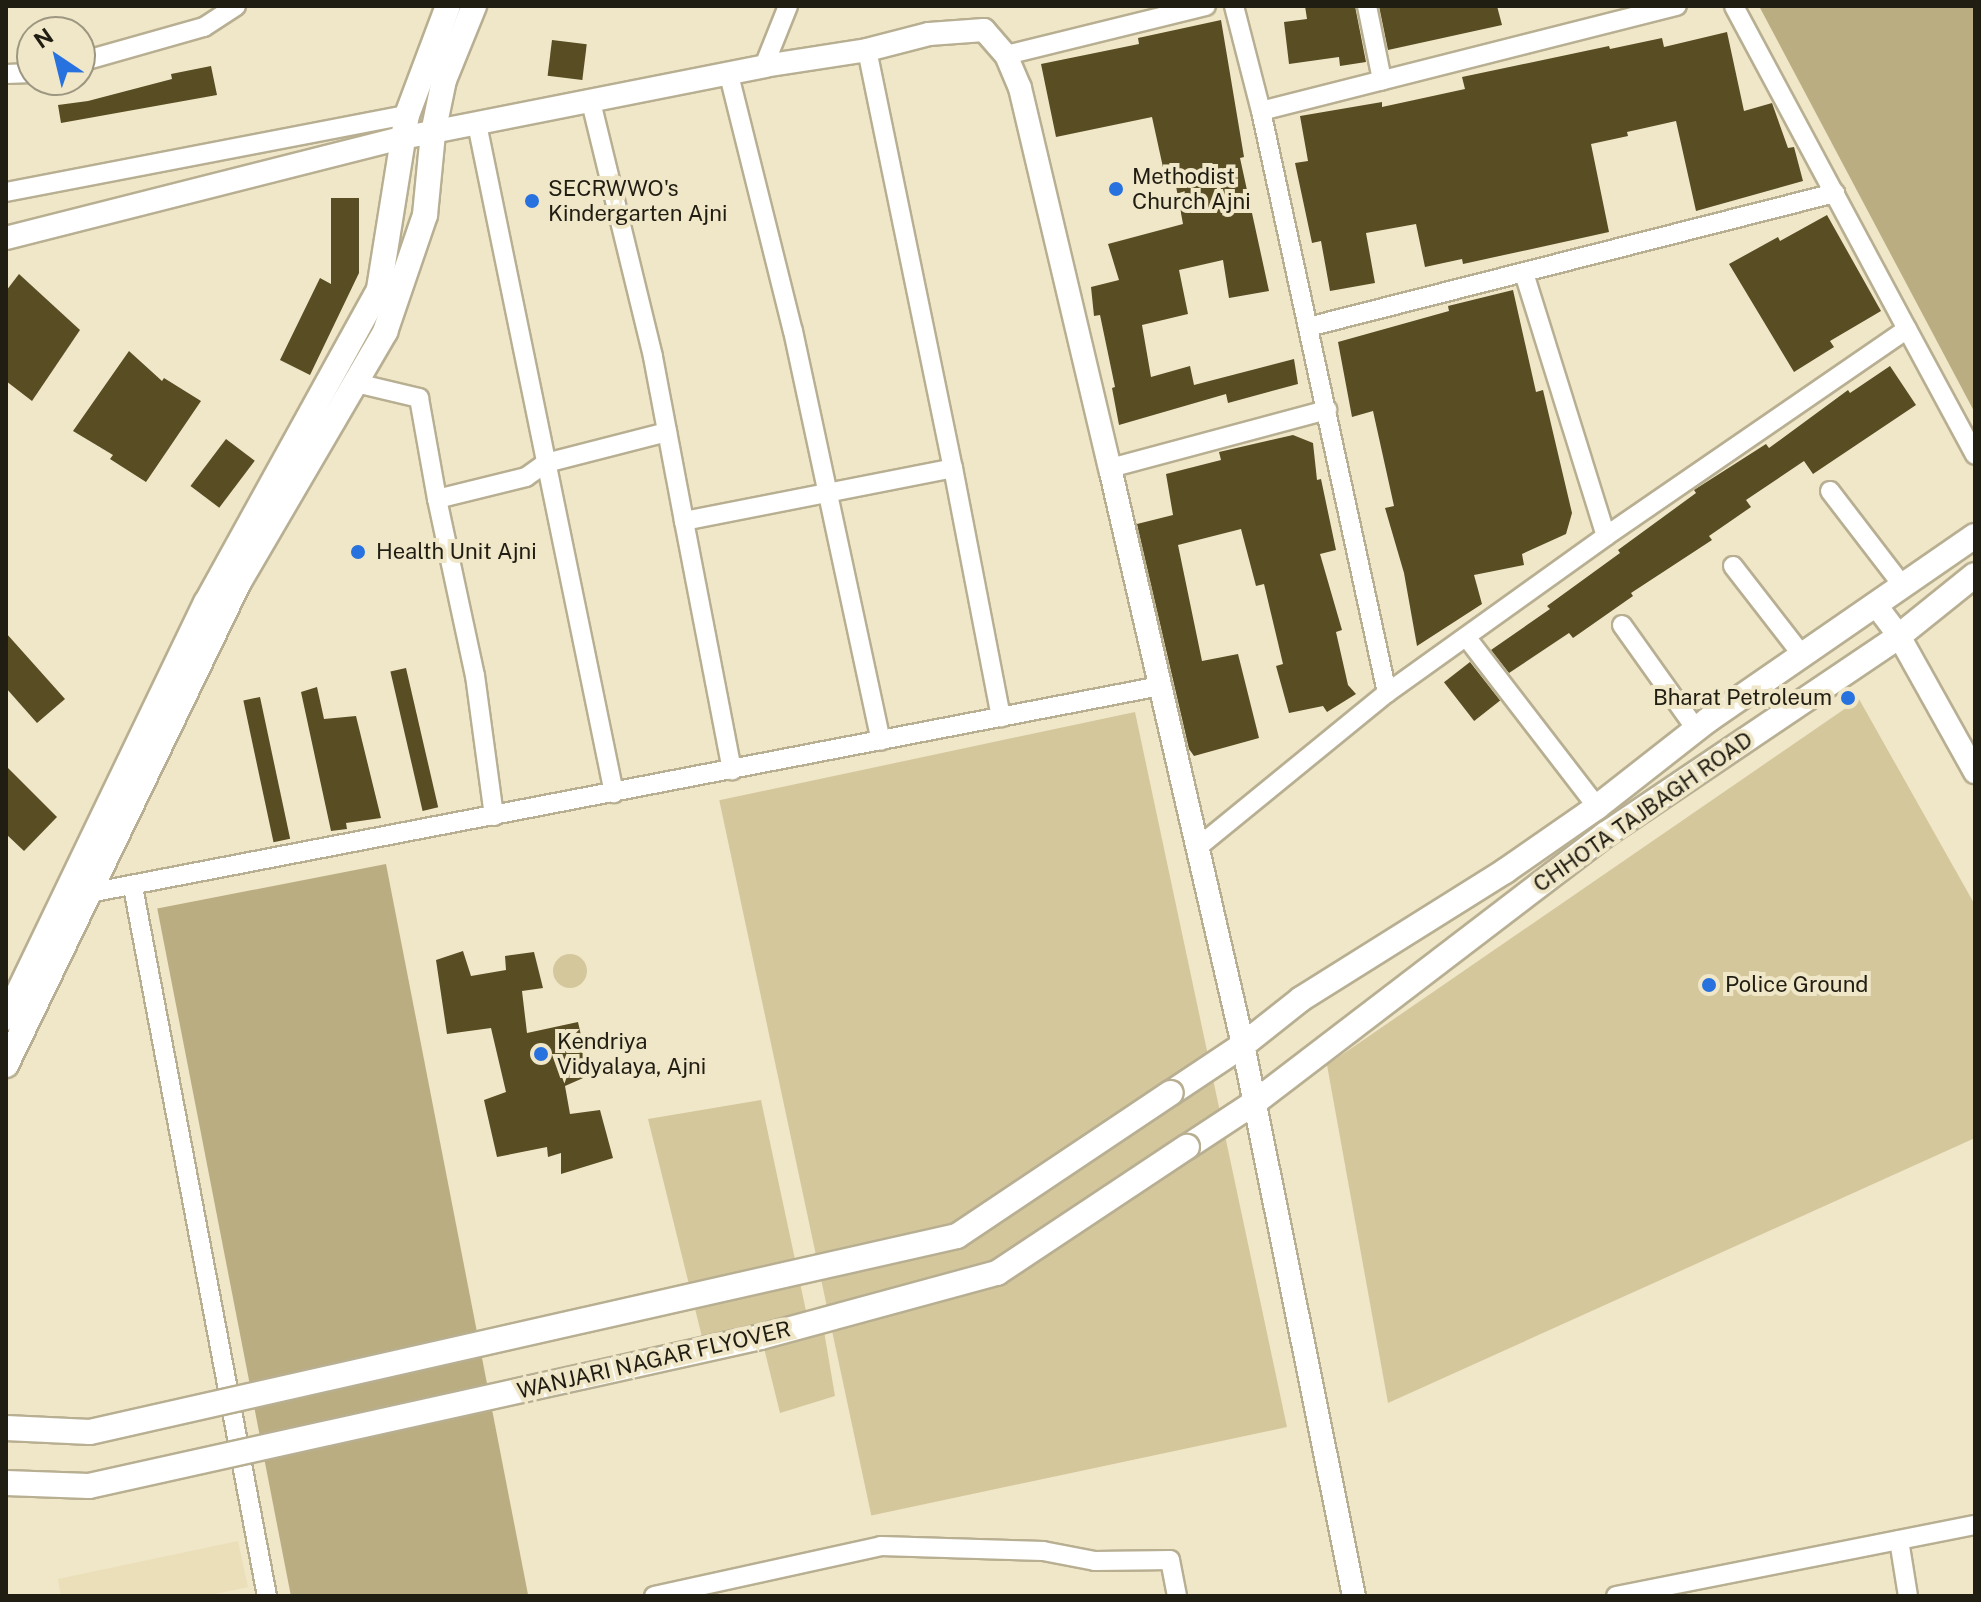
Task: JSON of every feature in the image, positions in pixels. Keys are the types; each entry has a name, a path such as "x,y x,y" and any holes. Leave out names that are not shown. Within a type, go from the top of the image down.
{"main road":[{"path":"6,1065 75,896 206,603 379,289 404,127 448,6"},
{"path":"6,1018 75,896 239,582 385,332 425,215 433,133 444,80 474,6"},
{"path":"6,1428 90,1432 957,1236 1243,1045 1301,999 1505,871 1597,807 1696,729 1975,536"},
{"name":"CHHOTA TAJBAGH ROAD","path":"1254,1103 1606,834 1899,636 1975,575"},
{"name":"WANJARI NAGAR FLYOVER","path":"6,1483 89,1486 761,1337 997,1273 1254,1103"}],"street":[{"path":"96,57 204,27 236,6"},
{"path":"764,66 788,6"},
{"path":"1006,55 1206,6"},
{"path":"1234,6 1261,111 1387,693"},
{"path":"1367,6 1382,80"},
{"path":"1261,111 1677,6"},
{"path":"1734,6 1975,455"},
{"path":"6,192 404,127 433,133 764,66 867,50 929,34 984,30 1006,55 1020,88 1110,468 1243,1045 1354,1596"},
{"path":"867,50 1001,717"},
{"path":"729,75 793,331 881,741"},
{"path":"591,102 667,432 732,770"},
{"path":"477,124 614,793"},
{"path":"6,238 404,127"},
{"path":"1308,327 1835,193"},
{"path":"1524,273 1606,536"},
{"path":"1198,847 1387,693 1606,536 1907,329"},
{"path":"356,383 419,398 475,676 494,816"},
{"path":"1110,468 1327,410"},
{"path":"437,499 526,477 546,463 667,432"},
{"path":"684,521 953,468"},
{"path":"1830,491 1902,585"},
{"path":"1733,566 1802,655"},
{"path":"1875,604 1899,636 1975,772"},
{"path":"1622,625 1696,729"},
{"path":"1467,638 1597,807"},
{"path":"75,896 1160,686"},
{"path":"133,887 267,1596"},
{"path":"1616,1596 1649,1593 1975,1525"},
{"path":"1899,1540 1908,1596"},
{"path":"654,1596 881,1546 1043,1551 1095,1561 1170,1560 1177,1596"}],"shaded area":[{"path":"1759,6 1975,6 1975,413"},
{"name":"Police Ground","path":"1859,699 1975,905 1975,1138 1388,1403 1327,1065"},
{"path":"1135,712 1287,1427 871,1515 719,800"},
{"path":"386,864 528,1596 291,1596 157,908"},
{"path":"570,954 582,959 587,971 582,983 570,988 558,983 553,971 558,959"},
{"path":"761,1100 809,1325 823,1325 835,1396 780,1413 760,1332 703,1341 648,1119"},
{"path":"238,1541 248,1587 206,1596 61,1596 58,1579"}],"building":[{"path":"1305,6 1355,6 1366,62 1340,66 1339,57 1289,64 1284,22 1307,19"},
{"path":"1379,6 1497,6 1502,25 1388,50"},
{"path":"1221,20 1244,157 1240,158 1269,291 1229,298 1223,260 1179,270 1188,314 1142,325 1151,377 1190,366 1194,385 1294,359 1298,384 1228,403 1226,394 1119,425 1112,388 1115,387 1100,315 1094,316 1091,287 1119,280 1108,244 1183,224 1173,170 1164,172 1152,117 1056,137 1041,64 1139,44 1138,38"},
{"path":"1727,32 1744,111 1772,103 1788,148 1794,147 1803,181 1696,211 1676,121 1627,132 1628,136 1591,144 1609,232 1463,264 1462,259 1425,267 1416,224 1366,233 1375,283 1330,291 1321,241 1312,243 1295,163 1308,161 1300,116 1382,102 1382,107 1465,89 1462,77 1609,46 1610,49 1662,38 1664,47"},
{"path":"552,40 587,44 582,80 548,76"},
{"path":"211,66 217,95 61,123 58,105 88,101 172,79 171,74"},
{"path":"331,198 359,198 359,273 310,375 280,360 320,278 331,284"},
{"path":"1827,215 1881,311 1830,341 1834,347 1794,372 1729,264"},
{"path":"19,274 80,330 32,401 6,381 6,291"},
{"path":"1513,290 1536,392 1543,390 1572,513 1566,534 1522,554 1524,565 1474,575 1482,604 1417,646 1404,573 1385,508 1394,506 1373,411 1352,417 1338,342 1449,311 1448,306"},
{"path":"129,351 162,381 164,378 201,401 146,482 110,459 113,455 73,431"},
{"path":"1890,366 1916,405 1813,474 1804,461 1746,500 1751,507 1709,536 1712,540 1631,593 1633,596 1573,638 1569,633 1509,673 1491,650 1550,609 1547,606 1620,553 1618,550 1696,493 1694,490 1766,444 1769,448 1848,390 1850,393"},
{"path":"1293,435 1313,443 1317,480 1321,479 1336,550 1320,554 1342,630 1336,632 1348,685 1356,694 1327,712 1323,706 1289,713 1276,666 1283,664 1264,584 1256,586 1241,529 1178,545 1202,661 1238,654 1259,738 1194,756 1189,749 1137,524 1173,515 1166,474 1221,460 1219,452"},
{"path":"226,439 255,461 219,508 190,486"},
{"path":"6,633 65,699 37,723 6,688"},
{"path":"1470,662 1500,701 1474,721 1444,682"},
{"path":"406,668 438,807 423,811 390,672"},
{"path":"317,687 324,719 356,716 381,818 346,823 347,829 331,831 301,692"},
{"path":"260,697 290,839 274,842 243,701"},
{"path":"6,766 57,817 24,851 6,834"},
{"name":"Kendriya Vidyalaya, Ajni","path":"463,951 471,976 506,970 505,956 534,952 543,988 522,991 527,1033 578,1022 590,1075 565,1086 570,1114 600,1110 613,1158 561,1174 561,1153 548,1157 547,1147 497,1157 484,1100 506,1092 491,1028 447,1034 436,960"}],"place":[{"name":"Methodist Church Ajni","path":"1116,189"},
{"name":"SECRWWO's Kindergarten Ajni","path":"532,201"},
{"name":"Health Unit Ajni","path":"358,552"},
{"name":"Bharat Petroleum","path":"1848,698"},
{"name":"Police Ground","path":"1709,985"},
{"name":"Kendriya Vidyalaya, Ajni","path":"541,1054"}]}
